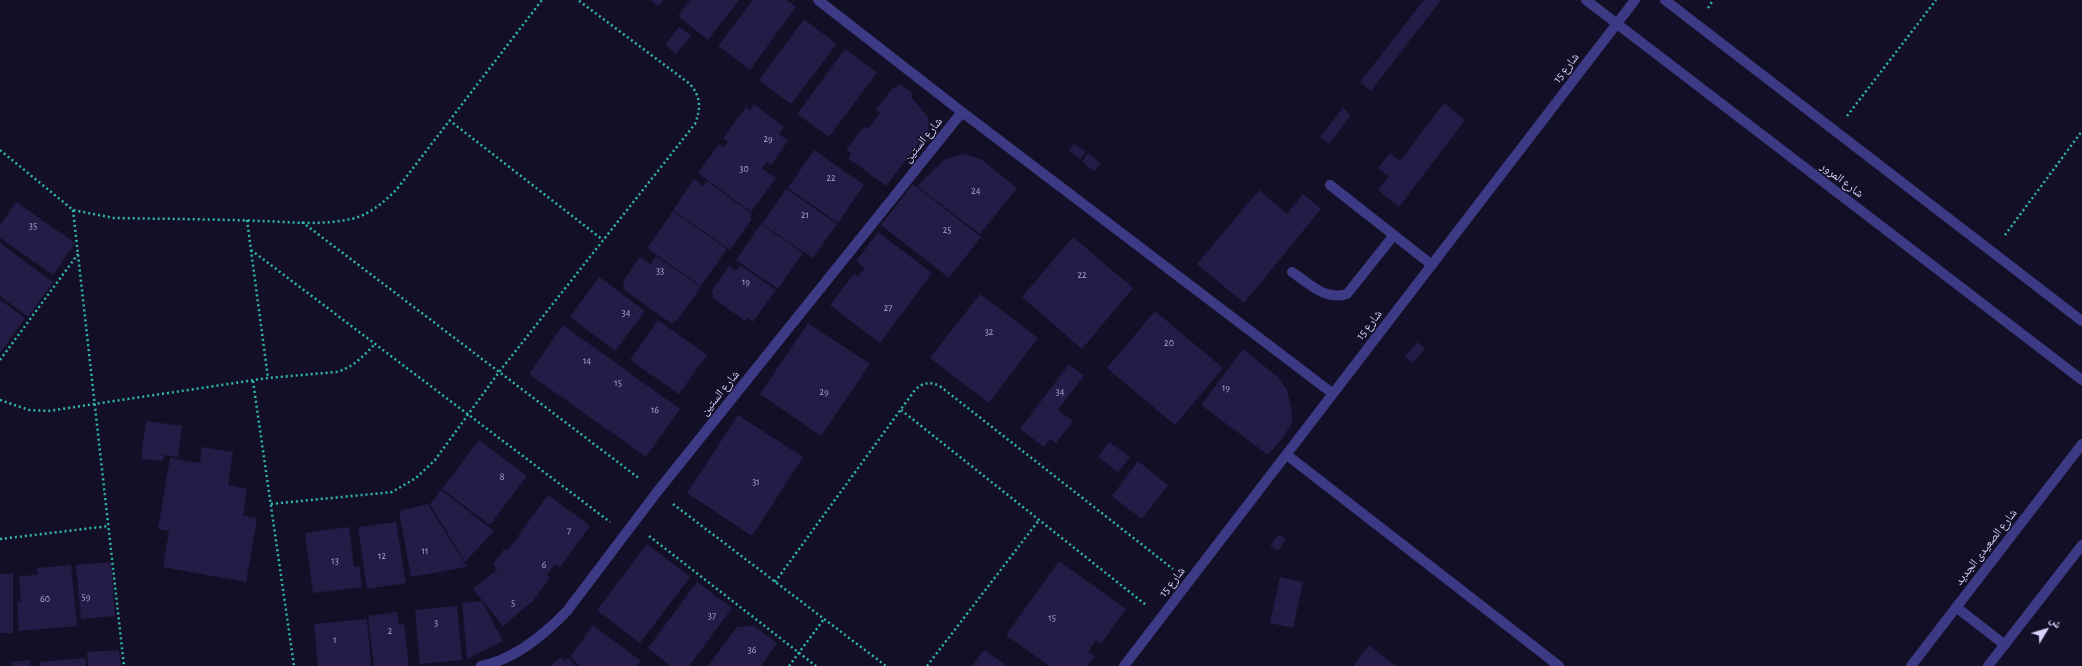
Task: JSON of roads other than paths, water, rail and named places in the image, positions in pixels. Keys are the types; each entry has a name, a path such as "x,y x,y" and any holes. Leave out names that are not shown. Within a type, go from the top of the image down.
{"street":[{"path":"818,0 962,112 1332,393"},
{"name":"شارع المرور","path":"1586,0 2082,380"},
{"name":"شارع 15","path":"1124,666 1635,0"},
{"path":"1665,0 2082,321"},
{"name":"شارع الستين","path":"481,666 511,655 534,641 552,627 567,611 657,492 962,112"},
{"path":"1330,185 1432,265"},
{"path":"1292,272 1326,295 1337,297 1347,294 1394,235"},
{"name":"شارع الصعيدى الجديد","path":"1911,666 2082,444"},
{"path":"1287,455 1559,666"},
{"path":"1988,666 2082,545"},
{"path":"1956,607 2005,645"}]}
